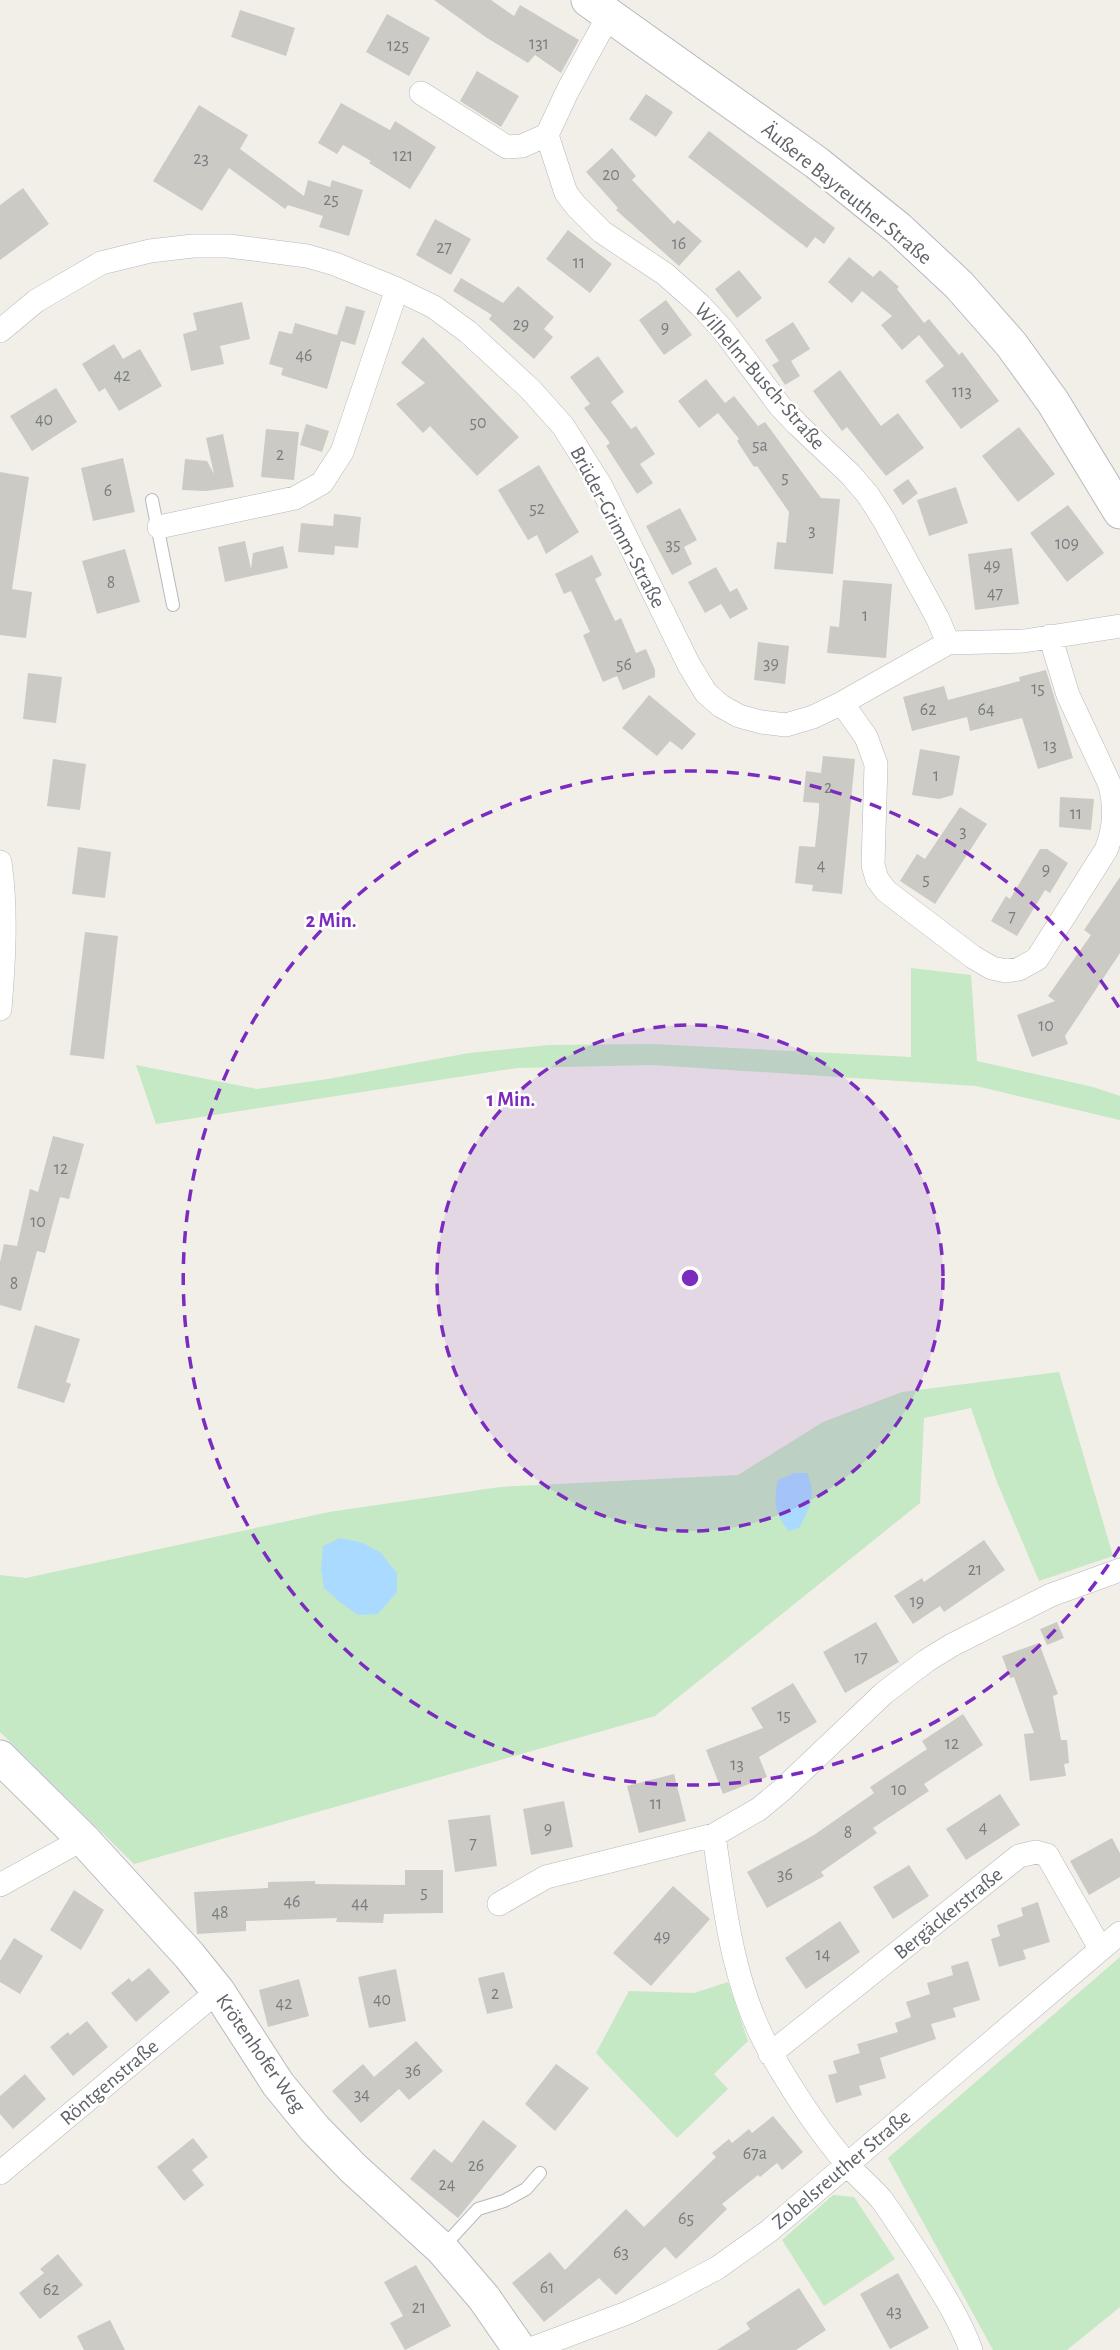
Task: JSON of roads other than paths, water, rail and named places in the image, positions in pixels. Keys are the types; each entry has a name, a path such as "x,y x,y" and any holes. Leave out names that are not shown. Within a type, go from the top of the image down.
{"street":[{"name":"Äußere Bayreuther Straße","path":"547,135 573,79 598,7 817,163 898,228 959,285 1011,344 1053,402 1120,512"},
{"path":"421,93 507,147 522,146 547,135"},
{"name":"Wilhelm-Busch-Straße","path":"547,135 566,193 576,206 602,232 665,274 701,305 780,406 868,495 938,619 948,643"},
{"name":"Brüder-Grimm-Straße","path":"0,331 36,301 101,263 150,251 193,246 229,246 307,256 335,264 434,307 468,332 530,389 563,426 601,486 689,665 706,693 721,706 761,723 786,725 813,717 948,643 1024,640 1120,625"},
{"path":"159,527 295,498 322,482 342,452 397,289"},
{"path":"842,703 866,737 876,764 872,849 873,865 881,885 973,957 992,968 1019,970 1037,959 1105,850 1112,834 1114,816 1110,785 1068,695 1050,636"},
{"path":"0,862 4,887 5,929 0,1009"},
{"path":"499,1904 546,1877 714,1835 759,1809 884,1693 935,1656 1051,1595 1120,1570"},
{"name":"Krötenhofer Weg","path":"0,1757 83,1839 189,1955 218,1991 278,2084 314,2128 442,2249 484,2298 520,2350"},
{"path":"714,1835 725,1912 742,1983 770,2053 804,2106 848,2165 881,2199 912,2244 943,2294 971,2350"},
{"path":"0,1885 83,1839"},
{"name":"Bergäckerstraße","path":"770,2053 1019,1856 1036,1852 1047,1856 1100,1948"},
{"name":"Zobelsreuther Straße","path":"528,2350 627,2313 717,2268 769,2231 1120,1933"},
{"name":"Röntgenstraße","path":"0,2173 218,1991"}],"lane":[{"path":"152,500 173,605"},
{"path":"442,2249 478,2210 504,2201 526,2189 540,2173"}],"water":[{"path":"794,1473 807,1473 812,1495 799,1528 789,1531 778,1513 776,1495 778,1480"},
{"path":"340,1538 363,1543 380,1552 397,1573 397,1592 378,1614 358,1615 324,1588 321,1569 323,1546"}]}
